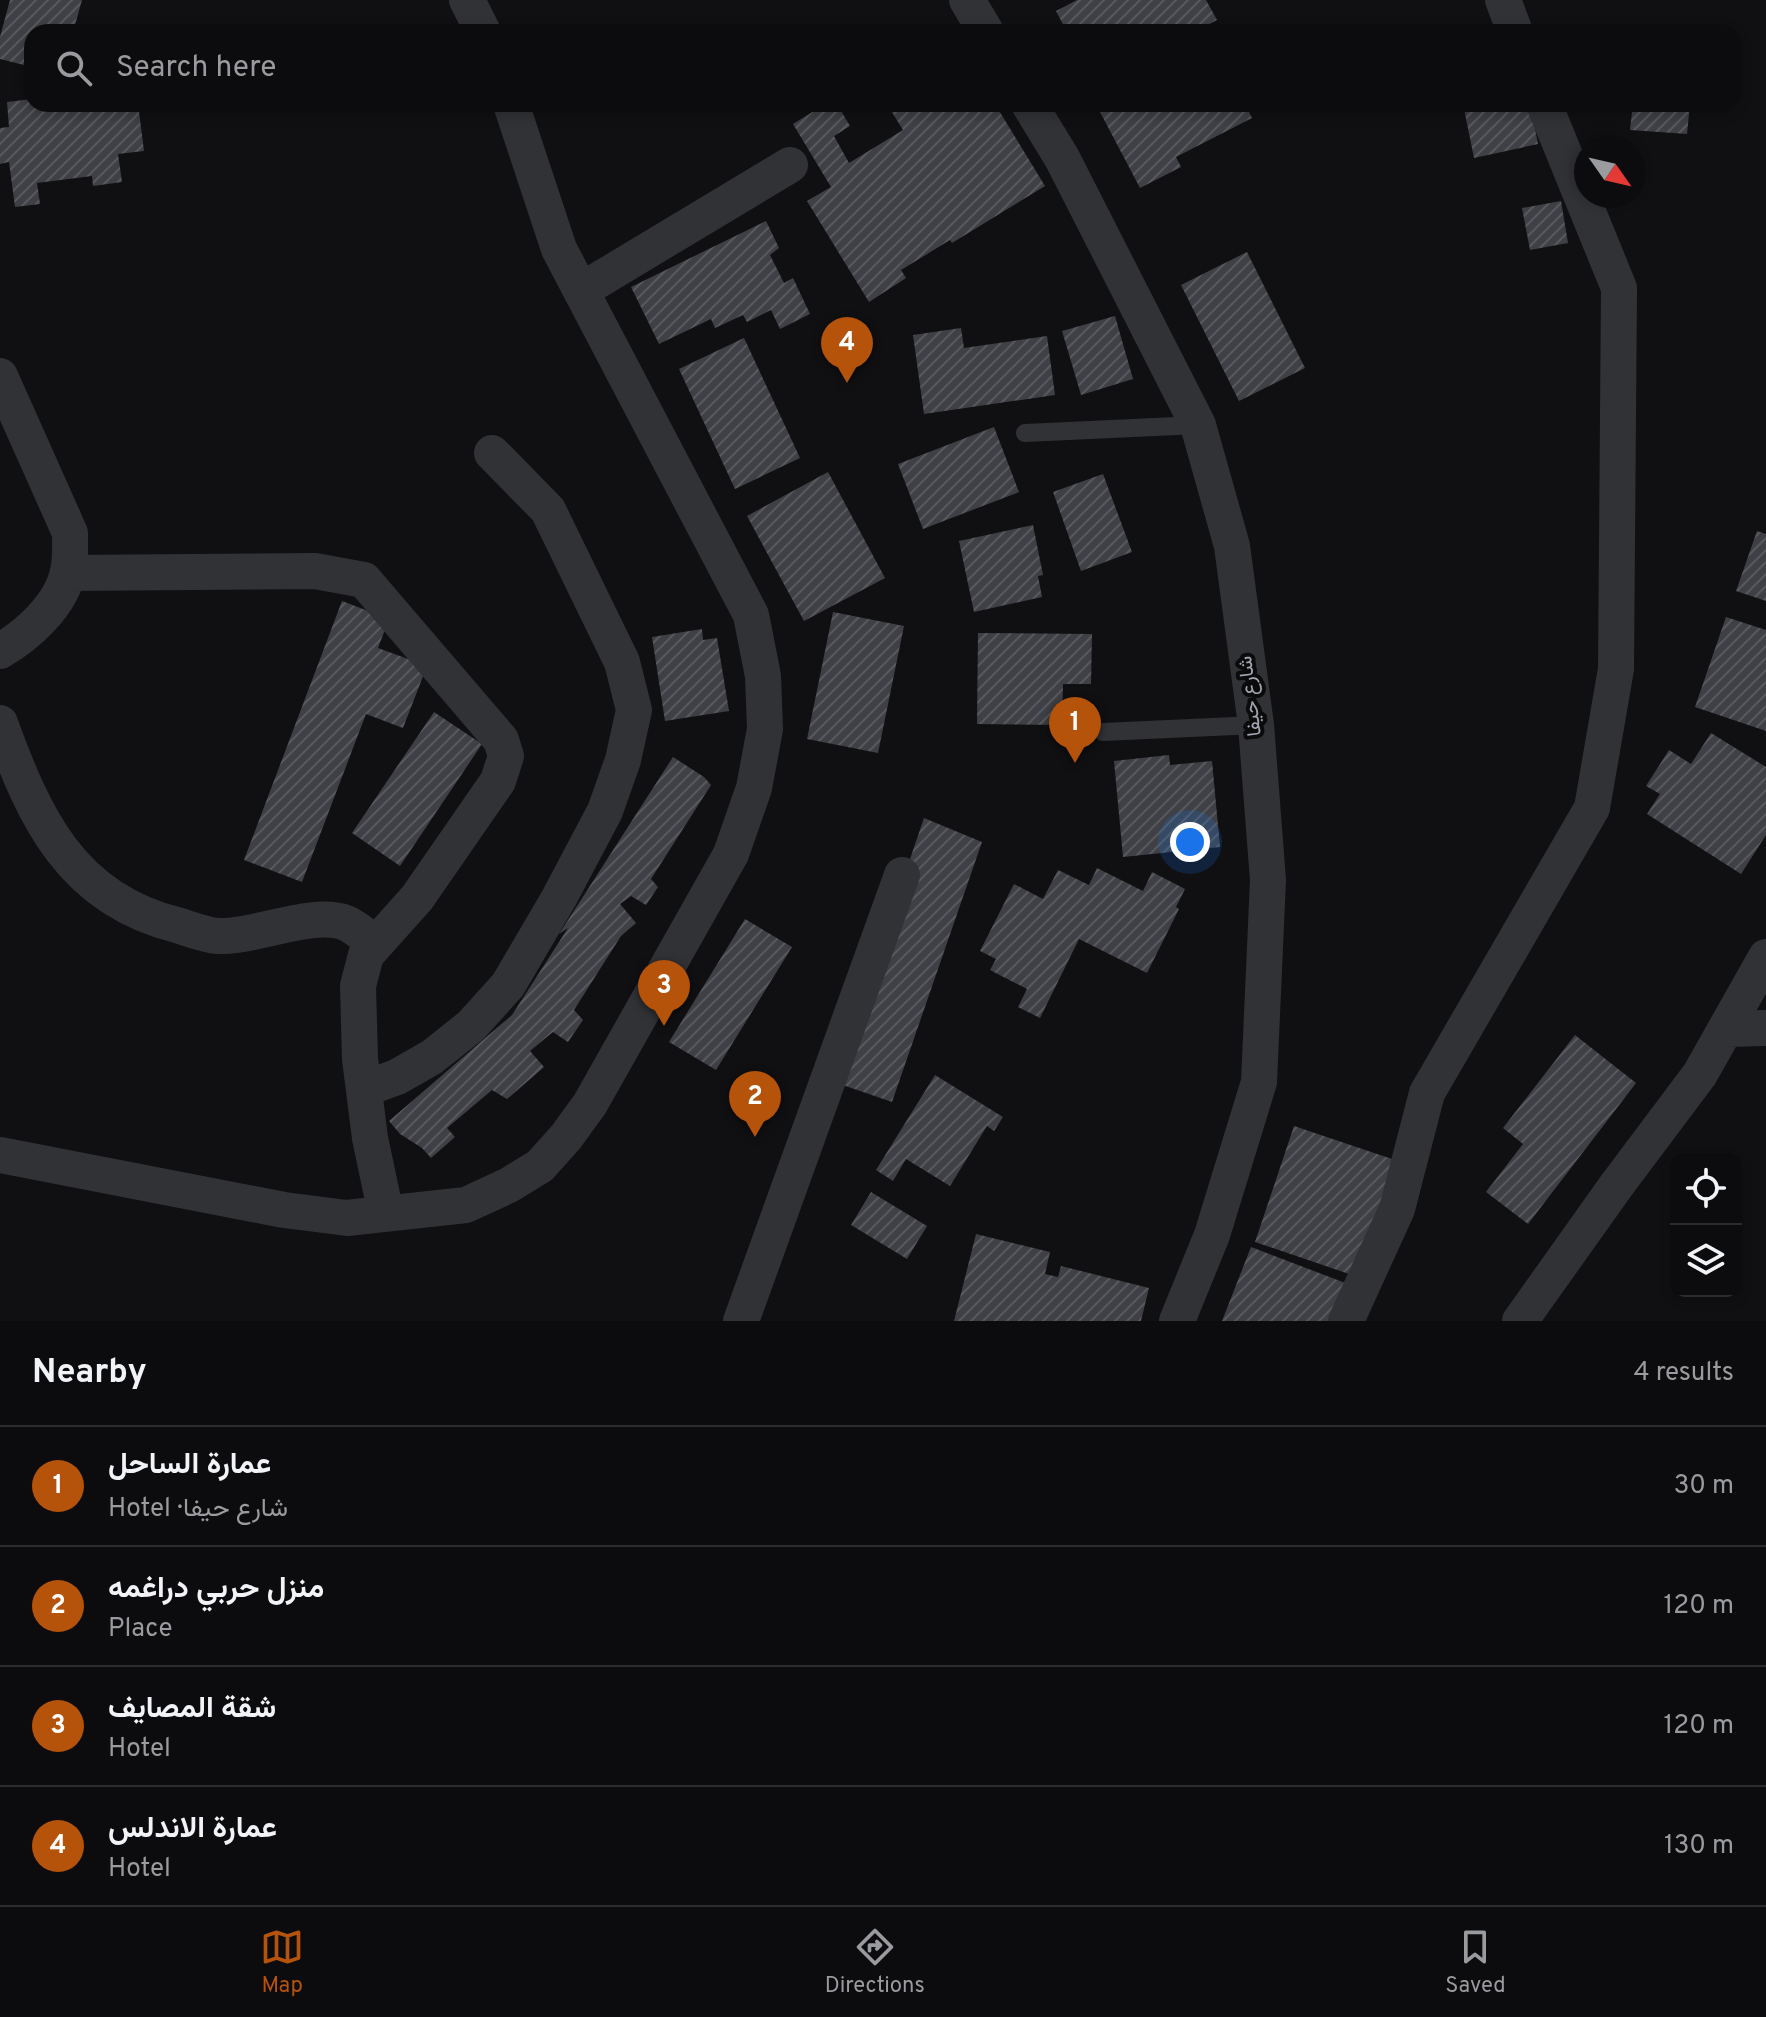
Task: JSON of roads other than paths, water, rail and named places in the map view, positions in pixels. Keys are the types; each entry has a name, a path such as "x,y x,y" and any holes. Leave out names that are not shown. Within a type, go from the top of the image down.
{"street":[{"path":"467,0 479,24"},
{"path":"967,0 981,24"},
{"path":"1503,0 1512,24"},
{"path":"0,1155 284,1210 347,1218 466,1205 540,1166 566,1137 590,1104 731,854 754,788 765,729 763,676 751,615 559,249 514,112"},
{"name":"شارع حيفا","path":"1034,112 1062,158 1198,425 1232,546 1256,725 1268,880 1259,1082 1212,1235 1177,1321"},
{"path":"1346,1321 1397,1209 1427,1093 1592,808 1616,669 1619,288 1547,112"},
{"path":"582,290 790,165"},
{"path":"0,376 70,533 68,573 58,596 40,620 0,651"},
{"path":"364,1089 397,1077 432,1057 471,1026 508,985 605,811 623,760 634,710 622,662 548,510 492,453"},
{"path":"68,573 315,571 364,580 501,740 506,756 498,781 417,898 366,955 358,986 360,1059 370,1138 386,1214"},
{"path":"0,723 50,837 93,886 153,920 219,936 336,920 349,924 376,944"},
{"path":"741,1321 902,875"},
{"path":"1520,1321 1700,1074 1766,957"},
{"path":"1726,1029 1766,1028"}],"lane":[{"path":"1025,433 1198,425"},
{"path":"1103,732 1256,725"}],"place":[{"name":"عمارة الاندلس","path":"847,383"},
{"name":"عمارة الساحل","path":"1075,763"},
{"name":"شقة المصايف","path":"664,1026"},
{"name":"منزل حربي دراغمه","path":"755,1137"}]}
